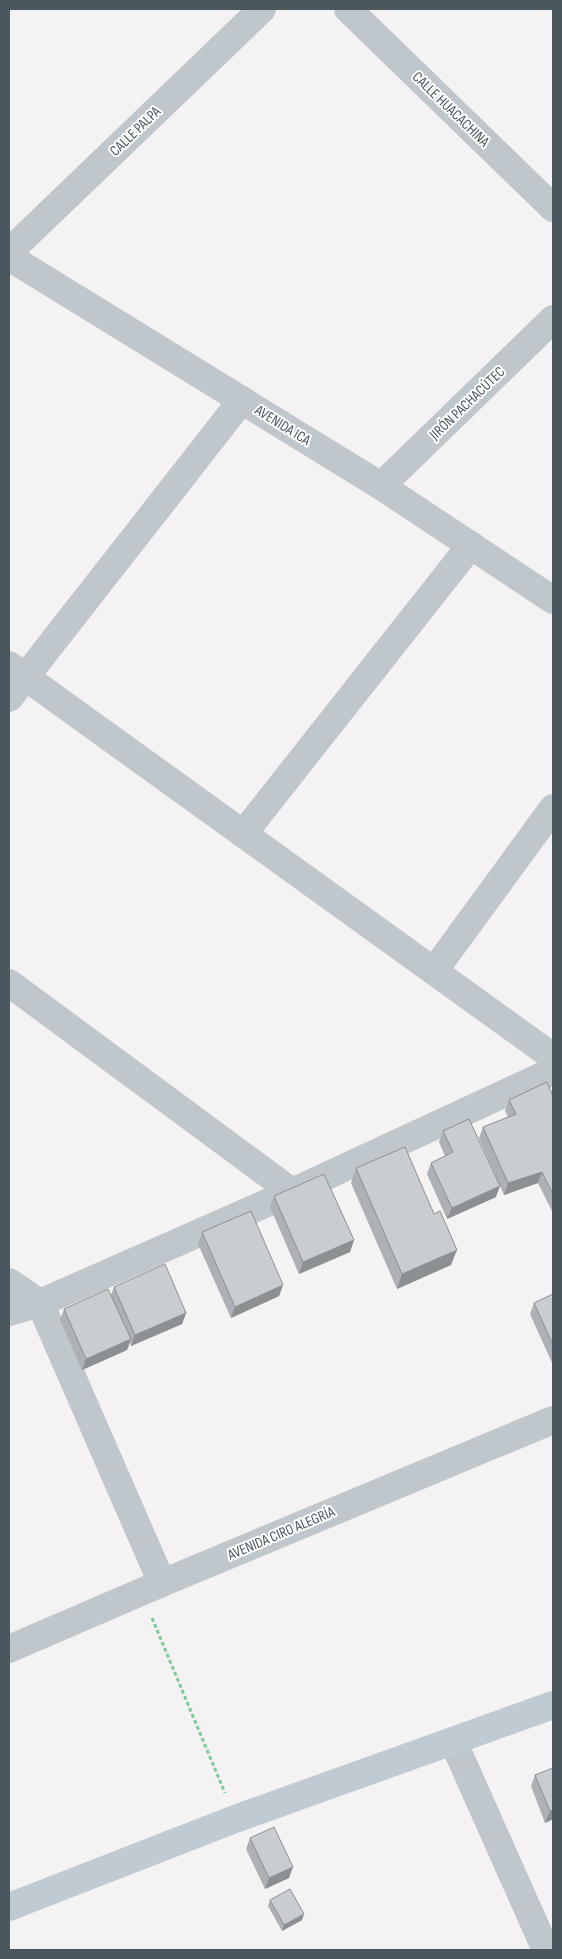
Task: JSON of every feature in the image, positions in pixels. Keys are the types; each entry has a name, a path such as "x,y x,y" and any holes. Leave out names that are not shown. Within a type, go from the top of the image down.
{"street":[{"name":"CALLE PALPA","path":"9,252 262,9"},
{"name":"CALLE HUACACHINA","path":"348,9 553,208"},
{"name":"AVENIDA ICA","path":"9,258 381,486 553,600"},
{"name":"JIRÓN PACHACÚTEC","path":"381,486 553,320"},
{"path":"242,400 14,680 243,834 553,1058"},
{"path":"243,834 471,545"},
{"path":"434,971 553,808"},
{"path":"9,983 292,1192"},
{"path":"9,1312 40,1303 292,1192 553,1071"},
{"path":"9,1282 40,1303 162,1583"},
{"name":"AVENIDA CIRO ALEGRÍA","path":"9,1650 162,1583 553,1420"},
{"path":"9,1907 235,1819 553,1705"},
{"path":"453,1741 546,1950"}],"path":[{"path":"162,1583 150,1602 150,1613 235,1819"}],"building":[{"path":"547,1082 553,1096 553,1194 542,1172 508,1183 483,1127 516,1114 509,1100"},
{"path":"469,1119 500,1186 452,1208 431,1163 453,1152 443,1131"},
{"path":"405,1147 434,1214 440,1211 457,1250 402,1274 356,1168"},
{"path":"324,1174 354,1240 303,1262 274,1196"},
{"path":"251,1211 283,1285 235,1307 202,1232"},
{"path":"165,1264 186,1313 135,1335 114,1287"},
{"path":"108,1289 131,1339 86,1359 64,1309"},
{"path":"553,1294 553,1345 534,1303"},
{"path":"553,1768 553,1810 550,1811 535,1775"},
{"path":"274,1827 293,1867 269,1878 250,1838"},
{"path":"290,1889 304,1914 284,1925 270,1900"}]}
